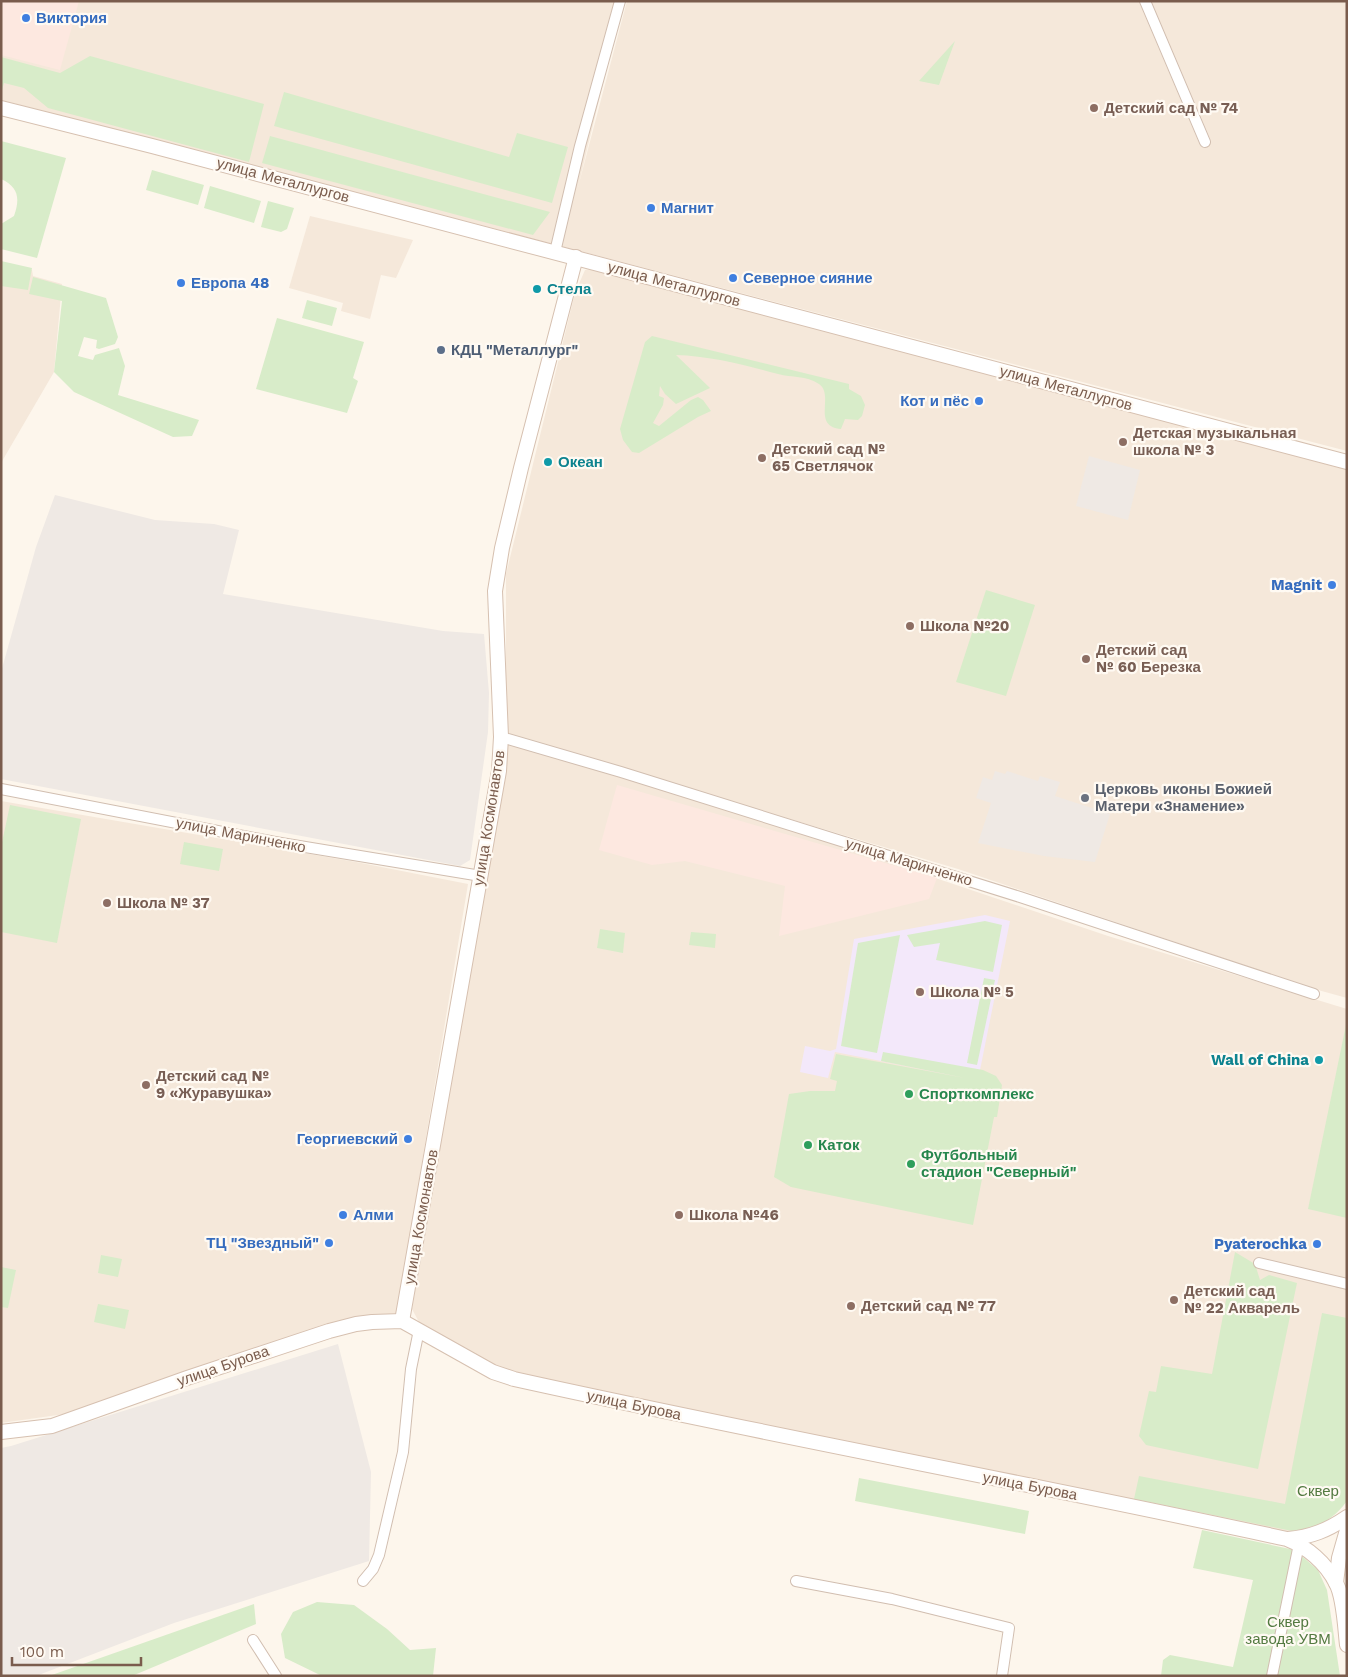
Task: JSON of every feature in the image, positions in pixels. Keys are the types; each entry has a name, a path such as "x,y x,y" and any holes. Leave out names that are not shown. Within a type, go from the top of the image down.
{"main road":[{"name":"улица Металлургов","path":"1,108 576,257 1347,462"},
{"name":"улица Космонавтов","path":"402,1321 499,771 501,737 495,591 498,567 521,468 576,257"},
{"name":"улица Бурова","path":"1,1432 52,1426 187,1378 329,1331 356,1324 402,1321 493,1372 514,1379 717,1424 1192,1518 1293,1542"},
{"path":"1293,1542 1321,1532 1347,1518"},
{"path":"1336,1583 1339,1558 1347,1530"},
{"path":"1293,1542 1316,1557 1336,1583 1344,1609 1347,1644"}],"street":[{"path":"555,252 580,146 620,1"},
{"path":"1145,1 1205,142"},
{"name":"улица Маринченко","path":"501,737 630,775 1020,897 1314,994"},
{"name":"улица Маринченко","path":"1,789 275,842 481,876"},
{"path":"1259,1263 1347,1284"},
{"path":"363,1581 373,1569 379,1555 403,1452 411,1369 419,1330"},
{"path":"1272,1676 1293,1542"},
{"path":"796,1581 892,1599 1009,1628 1002,1676"},
{"path":"253,1640 276,1676"}],"shaded area":[{"path":"1,1 623,1 578,187 627,1 1347,1 1347,451 1,100"},
{"path":"1,1 79,1 60,70 1,55"},
{"path":"310,216 413,240 396,278 381,275 370,319 341,311 343,303 289,288"},
{"path":"1,262 32,270 33,276 62,284 54,372 1,463"},
{"path":"594,268 1347,470 1347,998 1318,990 958,869 528,741 1108,936 1347,1009 1347,1370 1315,1528 1294,1532 1269,1529 524,1376 493,1365 420,1324 412,1309 506,758 506,574 575,293 585,270"},
{"path":"1089,456 1140,470 1128,520 1076,506"},
{"path":"55,495 155,520 214,524 239,530 223,594 443,631 484,634 489,693 488,732 470,860 460,866 1,779 1,672 36,547"},
{"path":"995,771 1005,774 1007,771 1038,781 1040,776 1060,782 1055,796 1110,814 1095,862 1044,856 978,843 991,803 976,798 983,777 992,780"},
{"path":"617,785 937,878 929,899 779,936 785,886 685,861 652,865 599,850"},
{"path":"1,801 356,862 468,884 397,1313 341,1320 72,1413 1,1423"},
{"name":"Школа № 5","path":"985,915 1010,921 978,1080 835,1052 828,1078 800,1072 805,1046 830,1051 836,1049 854,939"},
{"path":"338,1344 371,1472 369,1561 174,1623 36,1676 1,1676 1,1448"}],"green space":[{"path":"955,41 939,85 919,81"},
{"path":"90,56 264,104 249,162 48,108 24,88 4,83 1,93 1,57 60,73"},
{"path":"284,92 509,157 517,133 568,147 552,203 274,126"},
{"path":"270,136 550,212 533,235 262,163"},
{"path":"1,141 66,158 37,258 1,249 1,224 14,216 17,199 15,190 1,179"},
{"path":"152,170 204,185 198,205 146,190"},
{"path":"210,186 261,201 254,223 204,208"},
{"path":"268,201 294,208 287,229 281,232 261,227"},
{"path":"1,261 32,268 28,290 1,286"},
{"path":"33,277 106,298 118,337 115,344 99,349 96,348 97,340 84,337 78,356 93,360 95,355 119,348 125,366 118,395 199,420 192,436 173,437 74,392 54,372 62,301 29,294"},
{"path":"307,300 337,308 332,326 302,318"},
{"path":"277,318 364,342 353,378 358,381 347,413 256,389"},
{"path":"652,336 849,384 849,389 861,396 865,405 862,416 858,420 845,419 841,429 832,427 827,422 825,416 825,395 823,389 814,381 702,357 676,355 710,388 676,404 665,394 660,386 659,396 664,398 663,405 653,423 659,426 691,400 698,397 703,400 711,411 639,453 632,452 623,440 620,429 645,342"},
{"path":"986,590 1035,605 1006,696 956,682"},
{"path":"10,805 81,819 57,943 1,932 1,847"},
{"path":"184,842 223,849 219,871 180,864"},
{"path":"985,921 1002,925 993,972 936,960 940,943 914,947 907,935"},
{"path":"600,929 625,933 623,953 597,948"},
{"path":"691,932 716,934 715,948 689,945"},
{"path":"900,935 877,1053 841,1046 858,943"},
{"path":"984,978 995,980 977,1065 967,1063"},
{"path":"1347,1020 1347,1218 1308,1209"},
{"path":"883,1052 983,1070 996,1076 1002,1085 997,1117 994,1117 973,1225 791,1187 774,1177 789,1094 810,1091 835,1091 837,1081 830,1079 836,1054 965,1078 881,1061"},
{"path":"1235,1252 1255,1264 1260,1280 1269,1275 1297,1283 1258,1469 1146,1445 1139,1436 1149,1391 1156,1392 1161,1366 1212,1374"},
{"path":"101,1255 122,1259 118,1277 98,1273"},
{"path":"1,1267 16,1270 8,1308 1,1307"},
{"path":"98,1304 129,1310 125,1329 94,1322"},
{"name":"Сквер","path":"1322,1313 1347,1318 1347,1501 1335,1514 1317,1525 1292,1531 1134,1499 1139,1476 1285,1504"},
{"path":"859,1478 1029,1511 1025,1534 855,1501"},
{"name":"Сквер завода УВМ","path":"1202,1530 1290,1549 1318,1570 1327,1590 1340,1676 1161,1676 1163,1660 1170,1655 1233,1667 1253,1580 1193,1568"},
{"path":"317,1602 354,1605 387,1629 410,1650 436,1648 433,1676 322,1676 285,1658 281,1634 293,1612"},
{"path":"254,1604 256,1624 132,1676 49,1676"}],"place":[{"name":"Виктория","path":"26,18"},
{"name":"Детский сад № 74","path":"1094,108"},
{"name":"Магнит","path":"651,208"},
{"name":"Северное сияние","path":"733,278"},
{"name":"Европа 48","path":"181,283"},
{"name":"Стела","path":"537,289"},
{"name":"КДЦ \"Металлург\"","path":"441,350"},
{"name":"Кот и пёс","path":"979,401"},
{"name":"Детская музыкальная школа № 3","path":"1123,442"},
{"name":"Детский сад № 65 Светлячок","path":"762,458"},
{"name":"Океан","path":"548,462"},
{"name":"Magnit","path":"1332,585"},
{"name":"Школа №20","path":"910,626"},
{"name":"Детский сад № 60 Березка","path":"1086,659"},
{"name":"Церковь иконы Божией Матери «Знамение»","path":"1085,798"},
{"name":"Школа № 37","path":"107,903"},
{"name":"Школа № 5","path":"920,992"},
{"name":"Wall of China","path":"1319,1060"},
{"name":"Детский сад № 9 «Журавушка»","path":"146,1085"},
{"name":"Спорткомплекс","path":"909,1094"},
{"name":"Георгиевский","path":"408,1139"},
{"name":"Каток","path":"808,1145"},
{"name":"Футбольный стадион \"Северный\"","path":"911,1164"},
{"name":"Алми","path":"343,1215"},
{"name":"Школа №46","path":"679,1215"},
{"name":"ТЦ \"Звездный\"","path":"329,1243"},
{"name":"Pyaterochka","path":"1317,1244"},
{"name":"Детский сад № 22 Акварель","path":"1174,1300"},
{"name":"Детский сад № 77","path":"851,1306"}]}
